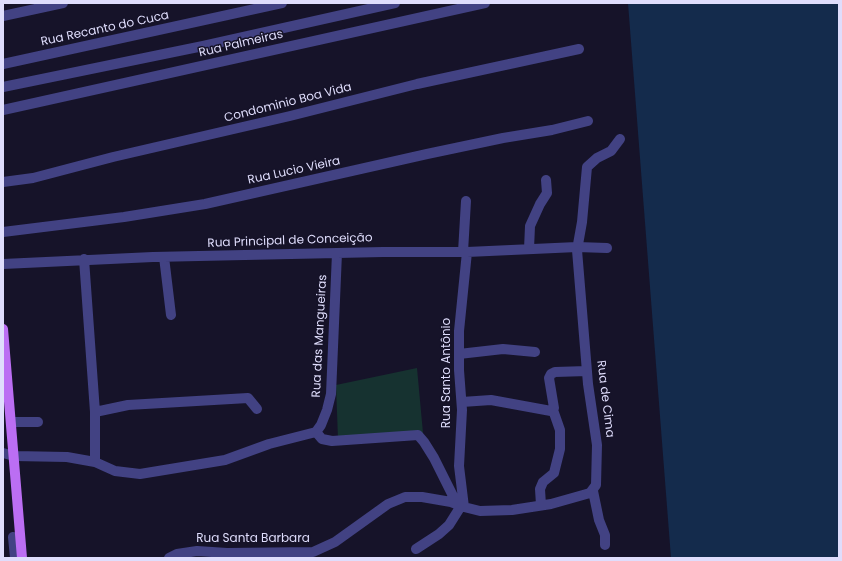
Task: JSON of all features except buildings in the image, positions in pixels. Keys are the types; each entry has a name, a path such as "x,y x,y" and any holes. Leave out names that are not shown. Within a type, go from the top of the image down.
{"main road":[{"path":"3,329 14,456 12,538 22,558"}],"street":[{"path":"3,16 63,3"},
{"name":"Rua Recanto do Cuca","path":"3,64 282,3"},
{"name":"Rua Palmeiras","path":"3,87 203,46 395,3"},
{"name":"Rua Palmeiras","path":"3,110 485,3"},
{"name":"Condominio Boa Vida","path":"3,182 33,178 113,157 283,118 417,84 580,49"},
{"name":"Rua Lucio Vieira","path":"3,232 130,216 204,204 287,187 427,154 503,138 552,130 588,121"},
{"name":"Rua de Cima","path":"593,491 597,478 598,445 587,371 577,263 578,247 587,167 597,158 611,151 620,139"},
{"path":"529,249 529,230 537,210 547,194 546,180"},
{"name":"Rua Santo Antônio","path":"461,506 463,494 459,466 462,402 459,354 460,311 465,252 466,201"},
{"name":"Rua Principal de Conceição","path":"3,264 84,259 337,253 465,252 578,247 607,248"},
{"name":"Rua das Mangueiras","path":"316,432 321,425 327,410 331,389 337,253"},
{"path":"164,257 171,315"},
{"path":"84,259 94,412 95,462"},
{"path":"459,354 503,349 535,352"},
{"path":"541,505 540,489 543,482 554,473 560,449 560,430 553,410 554,403 549,378 551,374 555,372 587,371"},
{"path":"94,412 128,405 248,398 257,409"},
{"path":"462,402 490,400 534,409 549,411 553,410"},
{"path":"12,422 38,422"},
{"path":"3,453 14,456 67,457 95,462 115,471 131,474 155,473 189,465 225,460 269,444 316,432 322,439 332,441 415,435 422,438 429,448 461,506 473,510 495,511 541,505 587,494 593,491 605,545"},
{"name":"Rua Santa Barbara","path":"169,558 177,554 197,551 276,553 313,552 335,542 388,504 405,497 422,497 461,506"},
{"path":"416,549 449,525 461,506"},
{"path":"12,538 15,558"}],"green space":[{"path":"417,368 423,433 338,439 336,385"}],"water":[{"path":"628,3 839,3 839,558 671,558"}]}
